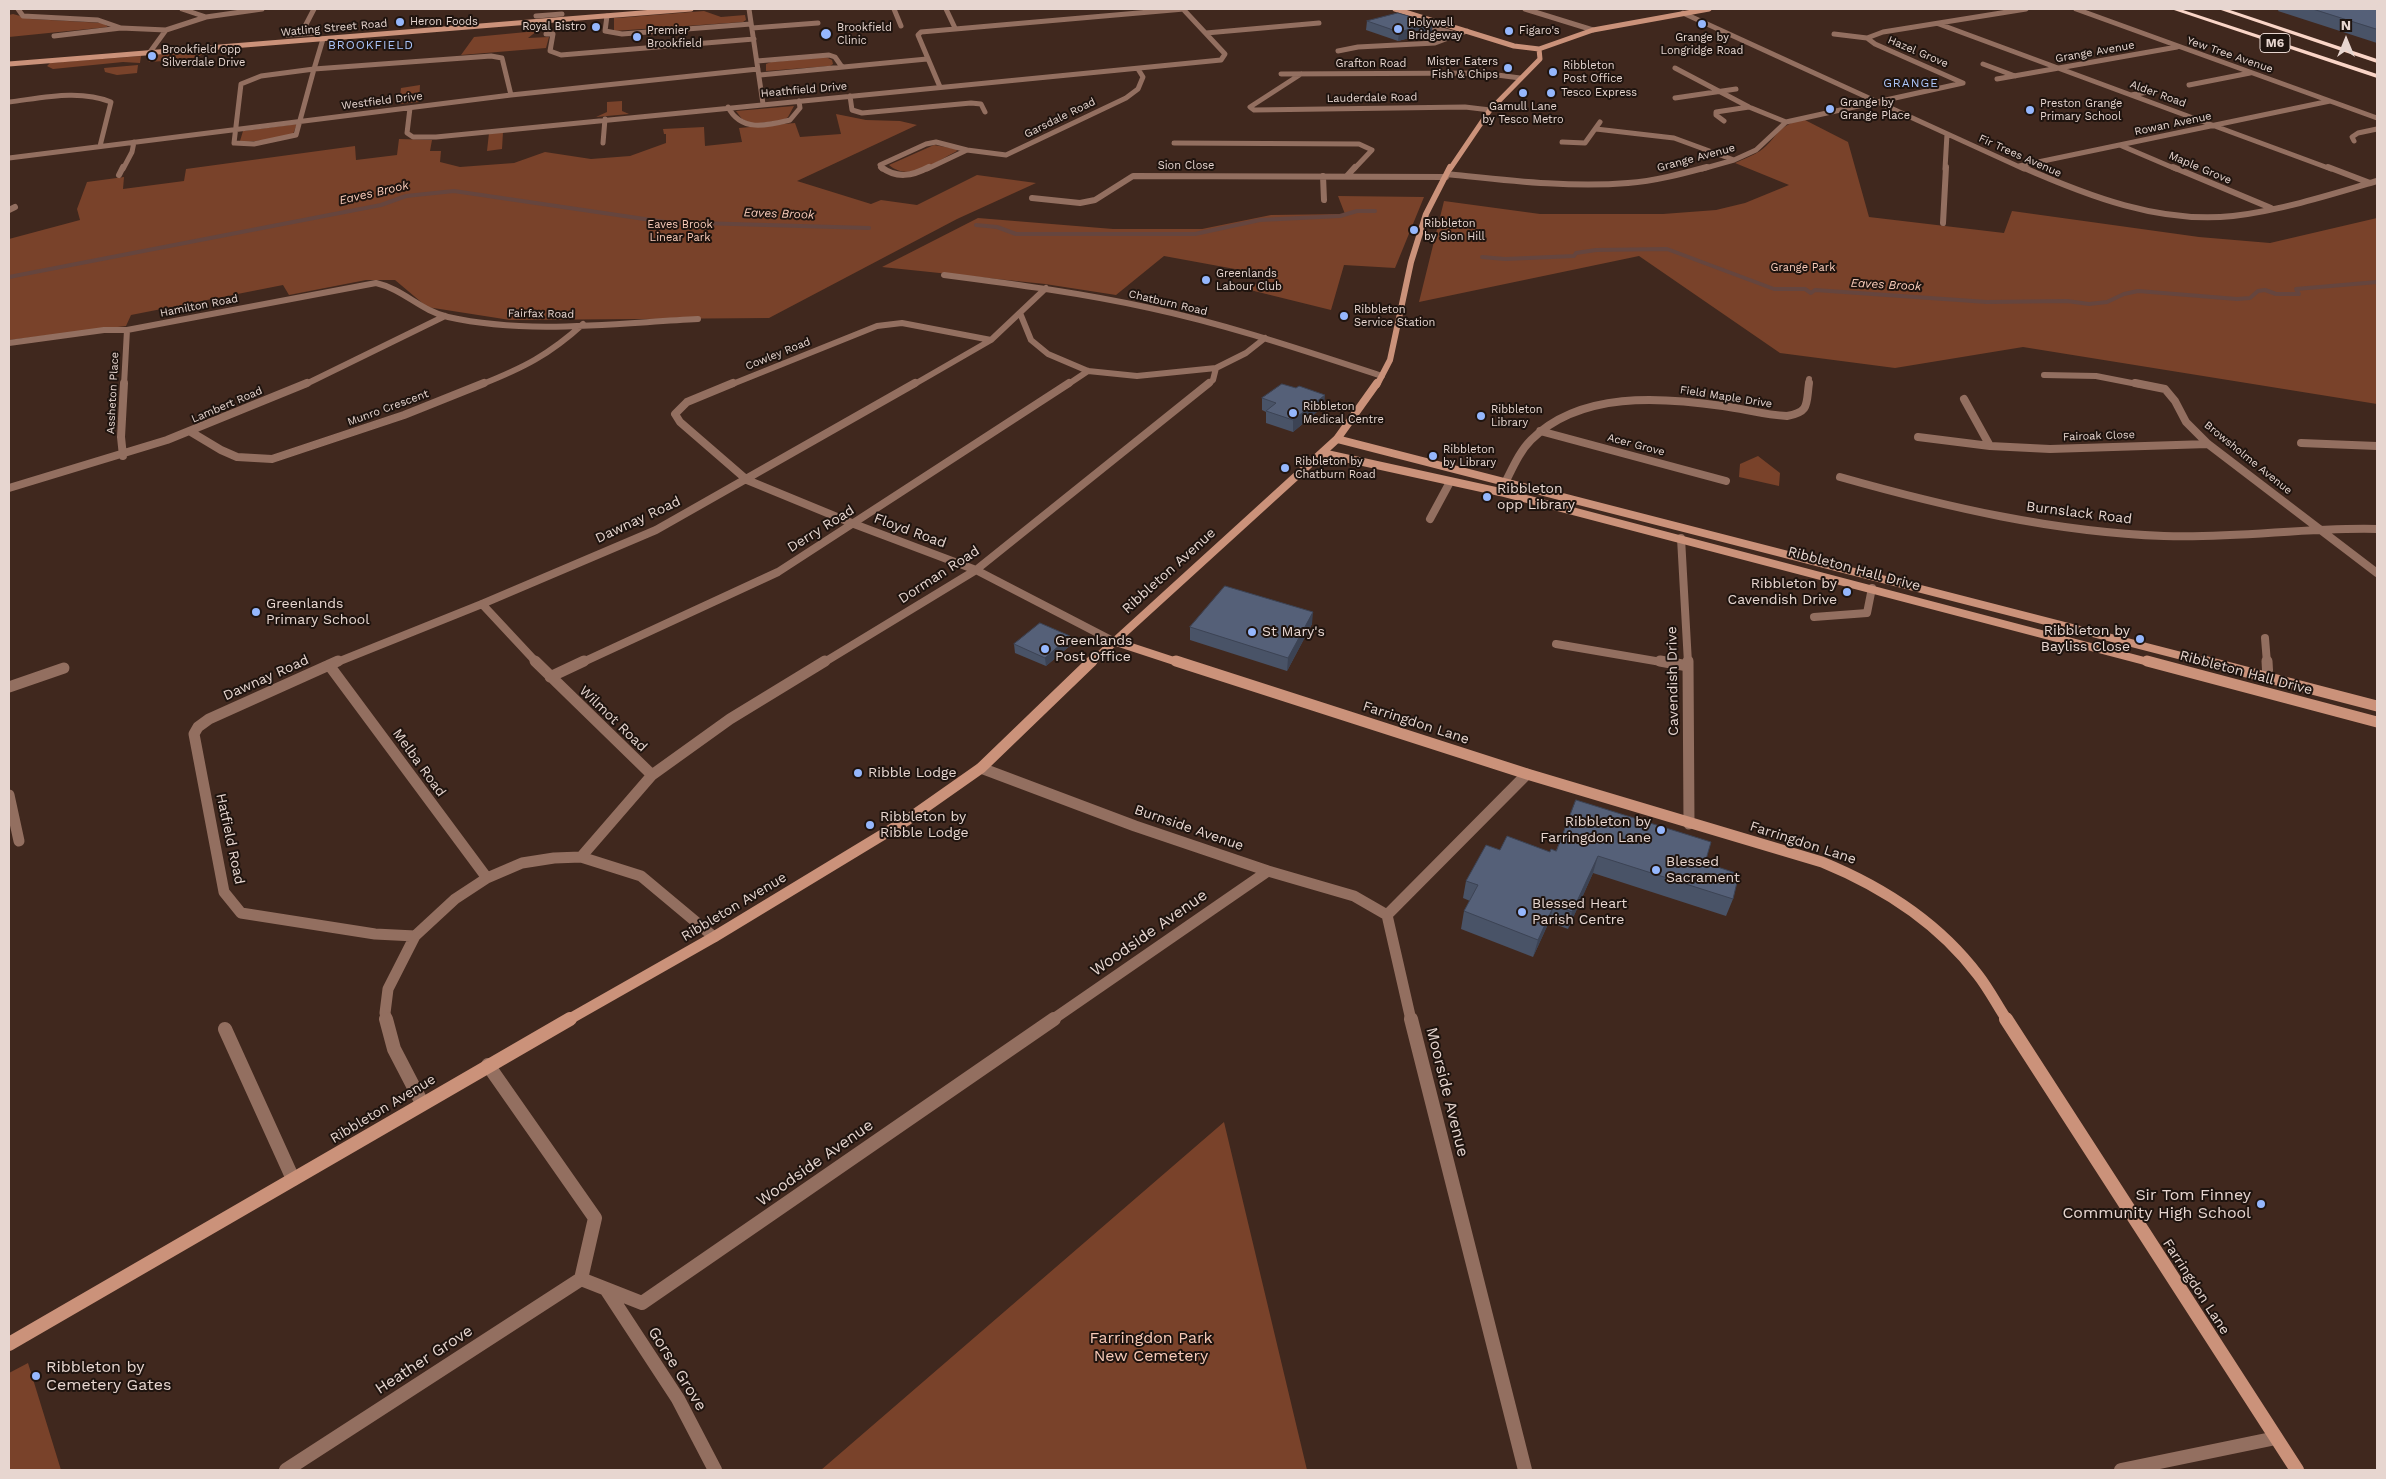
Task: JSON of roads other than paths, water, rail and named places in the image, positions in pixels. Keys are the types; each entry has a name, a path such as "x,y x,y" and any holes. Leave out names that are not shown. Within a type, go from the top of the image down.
{"highway":[{"name":"M6","path":"2174,9 2377,76"},
{"name":"M6","path":"2221,9 2377,61"}],"street":[{"path":"18,9 22,16 56,20 89,19 113,22 121,28"},
{"path":"182,9 206,17"},
{"path":"54,36 121,28 166,30 206,17 262,9"},
{"path":"301,34 314,9"},
{"path":"548,15 549,9"},
{"name":"Watling Street Road","path":"9,64 607,16 631,11 691,9"},
{"path":"748,9 763,104"},
{"path":"894,9 901,26"},
{"path":"946,9 955,28"},
{"path":"940,87 918,35 928,30 1184,9 1206,33 1319,23"},
{"path":"1394,9 1514,46 1538,49 1593,30 1710,9"},
{"path":"1525,9 1593,30"},
{"path":"1939,24 2026,9"},
{"name":"Yew Tree Avenue","path":"2076,9 2377,118"},
{"name":"Fir Trees Avenue","path":"1683,13 2083,194 2164,213 2211,217 2248,214 2370,183"},
{"path":"536,16 562,14"},
{"path":"607,16 606,31 622,34 818,23"},
{"path":"1415,22 1456,34"},
{"name":"Hazel Grove","path":"1834,34 1867,38 1883,32 1939,24"},
{"name":"Alder Road","path":"1939,24 2063,68 2130,95 2370,183"},
{"path":"150,52 166,30"},
{"path":"1338,51 1358,46 1435,43 1467,31"},
{"path":"287,35 314,33"},
{"name":"Heathfield Drive","path":"410,108 408,132 413,137 436,136 1221,60 1225,57 1225,54 1206,33"},
{"path":"546,34 553,34 550,51 553,54 561,55 754,39"},
{"name":"Hazel Grove","path":"1867,38 1875,44 1963,83"},
{"path":"323,39 313,70 302,121 296,135 254,144 234,143 241,84 248,80 313,70 491,56 502,58 511,95"},
{"name":"Grange Avenue","path":"1997,79 2178,47"},
{"name":"Ribbleton Avenue","path":"9,1344 488,1064 714,938 907,820 981,768 1113,641 1337,440 1374,390 1390,360 1411,262 1426,214 1446,175 1490,110 1540,58 1538,49"},
{"path":"757,61 829,55 835,57 842,67"},
{"name":"Westfield Drive","path":"9,158 511,95 759,72 927,59"},
{"path":"1984,64 2016,76"},
{"path":"1675,68 1749,106 1786,122"},
{"name":"Garsdale Road","path":"968,150 912,176 889,173 880,167 880,165 926,144 936,142 997,156 1006,155 1126,98 1141,83 1143,77 1138,69"},
{"name":"Grafton Road","path":"1281,74 1482,73 1520,78"},
{"path":"2189,85 2252,73"},
{"name":"Lauderdale Road","path":"1301,74 1250,107 1254,110 1465,107 1490,110"},
{"name":"Grange Avenue","path":"1446,175 1558,183 1627,183 1670,177 1734,160 1756,150 1775,130 1786,122 1963,83"},
{"path":"1676,98 1736,89"},
{"path":"2130,95 2148,92"},
{"path":"9,102 70,96 104,98 111,102 111,107 100,146"},
{"path":"850,96 852,110 862,114 971,103 981,104 985,112"},
{"path":"728,107 733,117 742,124 769,124 790,120 800,108 799,100"},
{"name":"Rowan Avenue","path":"2020,166 2331,101"},
{"path":"1724,121 1716,115 1716,112 1749,106"},
{"path":"603,143 605,119"},
{"path":"1562,142 1585,143 1600,122"},
{"path":"1596,129 1674,138 1734,160"},
{"path":"2354,141 2352,137 2358,133 2377,129"},
{"path":"1943,222 1947,134"},
{"path":"119,175 132,152 134,142"},
{"name":"Sion Close","path":"1174,143 1359,144 1372,150 1347,176"},
{"name":"Maple Grove","path":"2122,146 2271,208"},
{"name":"Sion Close","path":"1032,198 1080,203 1095,200 1133,176 1446,175"},
{"path":"1323,176 1324,200"},
{"path":"2370,183 2377,181"},
{"name":"Chatburn Road","path":"944,275 1046,288 1179,315 1265,338 1382,376"},
{"name":"Hamilton Road","path":"9,343 104,330 127,330 363,284 376,283 392,286"},
{"name":"Fairfax Road","path":"392,286 415,303 445,316 500,323 583,324 698,319"},
{"name":"Dawnay Road","path":"209,719 329,665 482,604 656,530 747,480 990,340 1046,288"},
{"path":"1020,313 1031,340 1048,354 1088,371 1137,376 1216,368 1246,353 1265,338"},
{"name":"Lambert Road","path":"9,488 123,456 191,432 375,352 445,316"},
{"name":"Cowley Road","path":"747,480 680,422 676,414 680,407 868,330 888,324 902,323 990,340"},
{"name":"Munro Crescent","path":"191,432 234,458 251,460 272,459 404,414 525,367 560,345 583,324"},
{"name":"Assheton Place","path":"123,456 122,437 127,330"},
{"name":"Dorman Road","path":"652,775 730,719 976,570 1213,380 1216,368"},
{"name":"Derry Road","path":"550,677 778,572 1088,371"},
{"name":"Browsholme Avenue","path":"2044,375 2096,376 2165,389 2176,401 2186,422 2208,444 2377,573"},
{"name":"Field Maple Drive","path":"1500,492 1526,446 1540,431 1560,419 1586,409 1636,400 1697,402 1779,416 1794,415 1806,408 1809,379"},
{"path":"1964,399 1990,446"},
{"name":"Acer Grove","path":"1540,431 1726,481"},
{"name":"Fairoak Close","path":"1918,438 1990,446 2050,449 2208,444"},
{"name":"Ribbleton Hall Drive","path":"1337,440 1507,481 2377,706"},
{"path":"2301,443 2377,446"},
{"name":"Ribbleton Hall Drive","path":"1322,453 1500,492 1682,538 2377,722"},
{"name":"Burnslack Road","path":"1840,477 1876,488 2003,517 2087,530 2210,537 2345,527 2377,529"},
{"name":"Floyd Road","path":"747,480 854,524 976,570 1113,641"},
{"path":"1430,519 1450,482"},
{"path":"1682,538 1685,528"},
{"name":"Cavendish Drive","path":"1682,538 1688,666 1689,824"},
{"path":"1913,598 1916,587"},
{"path":"1814,617 1849,616 1866,613 1872,595 1872,588"},
{"name":"Wilmot Road","path":"482,604 550,677 652,775"},
{"name":"Ribbleton Hall Drive","path":"2265,638 2268,679"},
{"name":"Farringdon Lane","path":"1113,641 1527,774 1844,871 1887,892 1925,918 1941,933 1978,975 2297,1470"},
{"path":"1556,644 1688,666"},
{"name":"Melba Road","path":"329,665 487,878"},
{"path":"9,687 64,668"},
{"name":"Hatfield Road","path":"209,719 198,727 194,734 224,892 241,913 375,934 415,936"},
{"name":"Burnside Avenue","path":"981,768 1135,826 1268,871 1354,896 1387,915"},
{"path":"1387,915 1527,774"},
{"path":"582,857 652,775"},
{"path":"9,795 19,841"},
{"path":"422,1104 394,1049 385,1013 388,989 415,936 455,899 487,878 522,863 554,858 582,857 641,876 714,938"},
{"name":"Woodside Avenue","path":"581,1279 642,1303 1268,871"},
{"name":"Moorside Avenue","path":"1387,915 1405,997 1525,1470"},
{"path":"224,1029 294,1179"},
{"path":"488,1064 595,1218 581,1279"},
{"name":"Heather Grove","path":"286,1470 581,1279"},
{"name":"Gorse Grove","path":"606,1289 678,1399 715,1470"},
{"path":"2121,1470 2276,1438"}],"waterway":[{"name":"Eaves Brook","path":"9,277 381,205 406,196 454,191 665,222 869,228"},
{"path":"976,225 997,227 1016,234 1195,234 1260,220 1340,216 1357,211 1375,211"},
{"name":"Eaves Brook","path":"1482,257 1505,259 1574,256 1576,253 1596,250 1667,249 1774,289 1805,289 1811,293 1815,290 1987,302 2067,301 2089,304 2107,302 2124,294 2138,291 2237,299 2250,298 2258,291 2265,290 2276,294 2299,294 2296,289 2377,282"}],"place":[{"name":"Heron Foods","path":"400,22"},
{"name":"Grange by Longridge Road","path":"1702,24"},
{"name":"Royal Bistro","path":"596,27"},
{"name":"Holywell Bridgeway","path":"1398,29"},
{"name":"Figaro's","path":"1509,31"},
{"name":"Brookfield Clinic","path":"826,34"},
{"name":"Premier Brookfield","path":"637,37"},
{"name":"Brookfield opp Silverdale Drive","path":"152,56"},
{"name":"Mister Eaters Fish & Chips","path":"1508,68"},
{"name":"Ribbleton Post Office","path":"1553,72"},
{"name":"Gamull Lane by Tesco Metro","path":"1523,93"},
{"name":"Tesco Express","path":"1551,93"},
{"name":"Grange by Grange Place","path":"1830,109"},
{"name":"Preston Grange Primary School","path":"2030,110"},
{"name":"Ribbleton by Sion Hill","path":"1414,230"},
{"name":"Greenlands Labour Club","path":"1206,280"},
{"name":"Ribbleton Service Station","path":"1344,316"},
{"name":"Ribbleton Medical Centre","path":"1293,413"},
{"name":"Ribbleton Library","path":"1481,416"},
{"name":"Ribbleton by Library","path":"1433,456"},
{"name":"Ribbleton by Chatburn Road","path":"1285,468"},
{"name":"Ribbleton opp Library","path":"1487,497"},
{"name":"Ribbleton by Cavendish Drive","path":"1847,592"},
{"name":"Greenlands Primary School","path":"256,612"},
{"name":"St Mary's","path":"1252,632"},
{"name":"Ribbleton by Bayliss Close","path":"2140,639"},
{"name":"Greenlands Post Office","path":"1045,649"},
{"name":"Ribble Lodge","path":"858,773"},
{"name":"Ribbleton by Ribble Lodge","path":"870,825"},
{"name":"Ribbleton by Farringdon Lane","path":"1661,830"},
{"name":"Blessed Sacrament","path":"1656,870"},
{"name":"Blessed Heart Parish Centre","path":"1522,912"},
{"name":"Sir Tom Finney Community High School","path":"2261,1204"},
{"name":"Ribbleton by Cemetery Gates","path":"36,1376"}],"district":[{"name":"BROOKFIELD","path":"371,45"},
{"name":"GRANGE","path":"1911,83"}],"park label":[{"name":"Eaves Brook Linear Park","path":"680,231"},
{"name":"Grange Park","path":"1803,268"},
{"name":"Farringdon Park New Cemetery","path":"1151,1347"}]}
